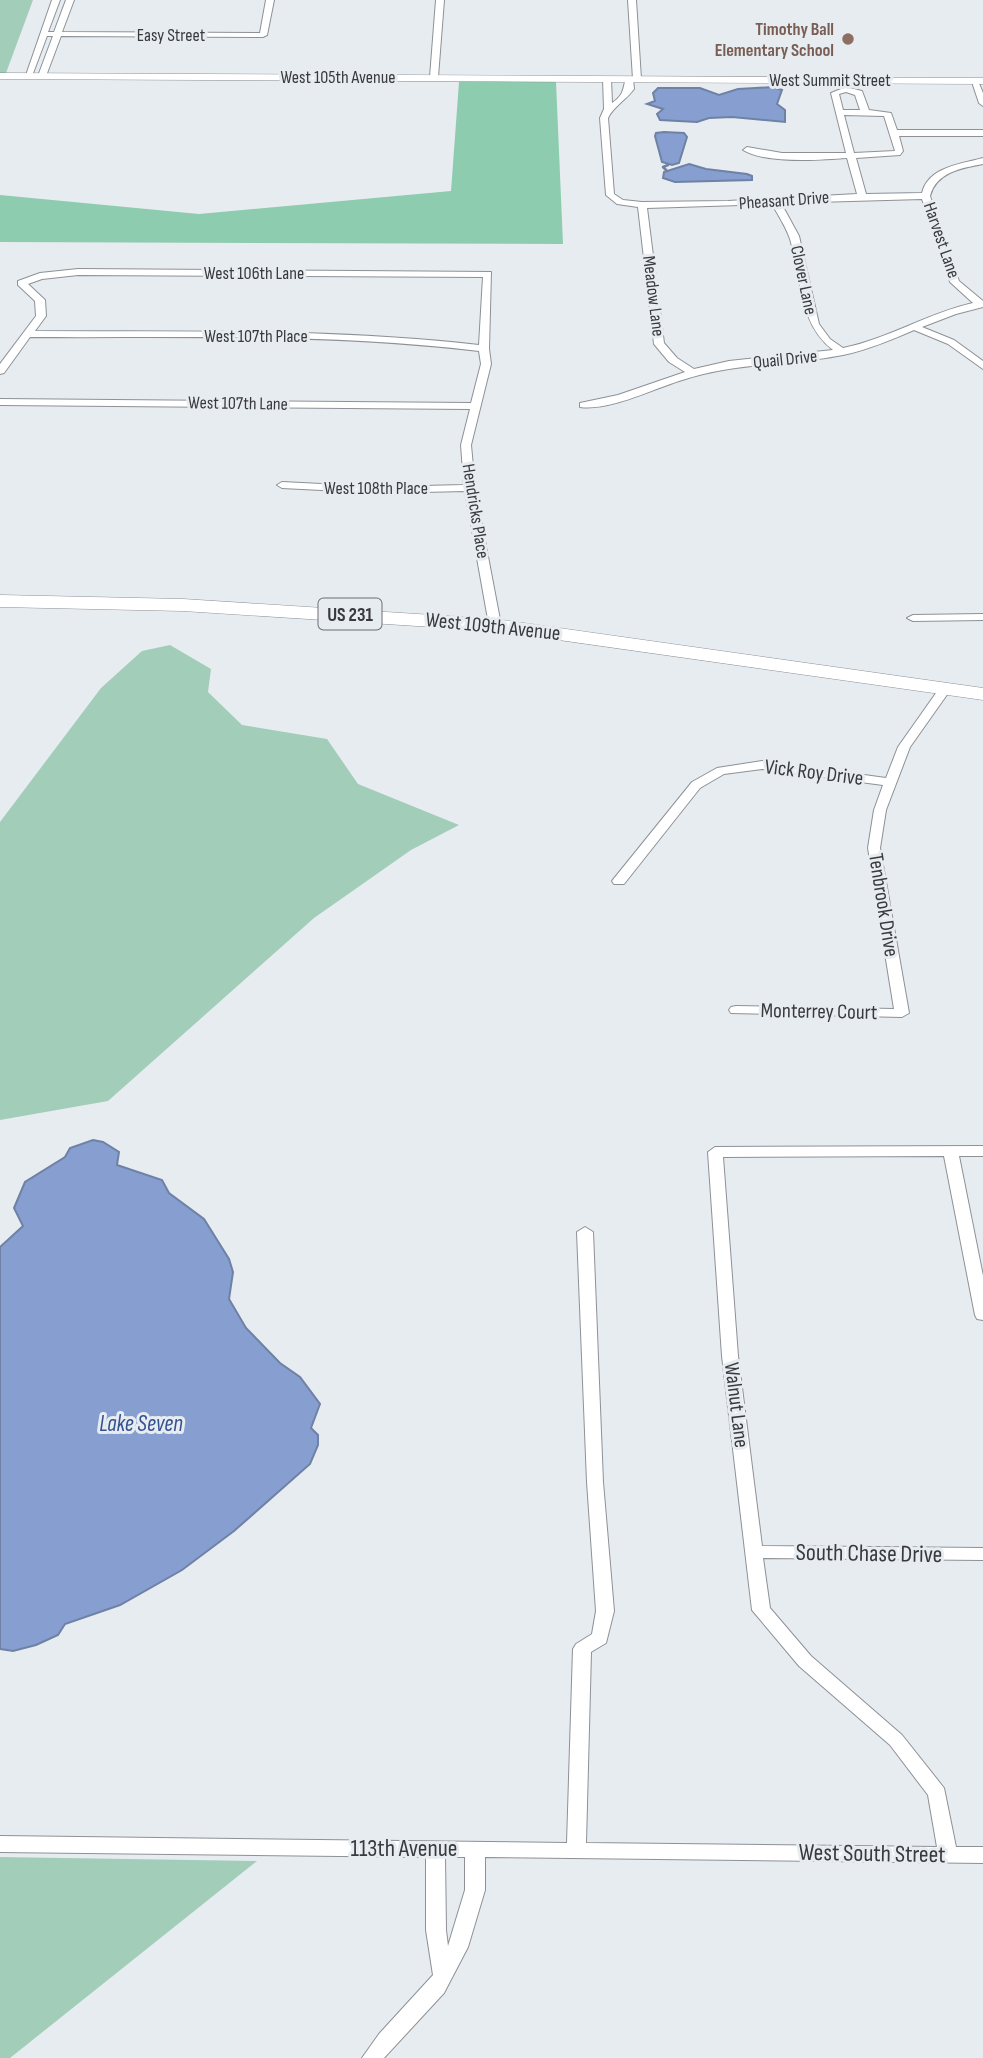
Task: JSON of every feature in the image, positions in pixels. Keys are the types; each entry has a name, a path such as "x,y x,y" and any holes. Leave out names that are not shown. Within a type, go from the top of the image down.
{"main road":[{"name":"West 109th Avenue","path":"0,601 195,605 495,625 983,694"}],"street":[{"path":"28,76 56,0"},
{"path":"42,76 70,0"},
{"name":"Easy Street","path":"44,34 263,35 270,0"},
{"path":"434,77 440,0"},
{"path":"608,109 622,100 633,79 632,0"},
{"name":"West 105th Avenue","path":"0,76 677,79"},
{"path":"607,79 608,109 604,118 610,195 620,202 642,205"},
{"name":"West Summit Street","path":"677,79 979,80"},
{"path":"979,80 983,103"},
{"path":"862,196 835,93 846,89 859,93 864,112"},
{"path":"747,150 762,155 851,155 899,151 888,115 839,112"},
{"path":"895,133 983,133"},
{"name":"Harvest Lane","path":"981,304 955,282 926,196 926,188 932,179 959,167 983,161"},
{"name":"Pheasant Drive","path":"642,205 926,196"},
{"name":"Clover Lane","path":"775,201 794,236 814,324 827,341 841,352"},
{"name":"Meadow Lane","path":"642,205 659,344 673,360 693,373"},
{"name":"West 106th Lane","path":"28,334 41,316 40,300 20,283 40,276 78,272 488,274"},
{"name":"Hendricks Place","path":"488,274 484,349 486,364 466,445 470,488 495,625"},
{"name":"Quail Drive","path":"584,405 614,401 727,364 841,352 981,304"},
{"path":"915,327 951,342 983,366"},
{"path":"0,371 28,334"},
{"name":"West 107th Place","path":"28,334 344,336 484,349"},
{"name":"West 107th Lane","path":"0,402 475,406"},
{"name":"West 108th Place","path":"282,485 381,490 470,488"},
{"path":"913,618 983,617"},
{"name":"Tenbrook Drive","path":"902,1013 874,848 880,810 904,747 945,689"},
{"name":"Vick Roy Drive","path":"619,881 696,785 721,771 762,765 891,782"},
{"name":"Monterrey Court","path":"736,1010 902,1013"},
{"name":"Walnut Lane","path":"948,1854 937,1793 896,1741 805,1661 761,1610 730,1356 715,1152 983,1151"},
{"path":"951,1152 983,1315"},
{"path":"576,1850 582,1649 600,1638 606,1611 595,1482 584,1232"},
{"name":"South Chase Drive","path":"755,1552 983,1554"},
{"name":"113th Avenue","path":"0,1844 761,1852"},
{"path":"435,1848 436,1930 443,1975"},
{"path":"372,2058 437,1987 461,1941 475,1890 475,1849"},
{"name":"West South Street","path":"761,1852 983,1855"},
{"path":"364,2058 386,2040"}],"green space":[{"path":"0,0 33,0 6,73 0,73"},
{"path":"459,82 556,82 563,244 0,242 0,195 199,214 451,191"},
{"path":"170,645 211,669 208,692 242,725 327,739 358,784 459,825 411,850 314,918 108,1101 0,1120 0,822 101,688 142,651"},
{"path":"0,1857 257,1861 10,2058 0,2058"}],"water":[{"path":"773,87 782,90 777,104 785,110 785,122 732,117 709,118 697,122 660,120 657,114 663,109 647,104 655,101 653,93 658,88 700,88 719,95 738,89"},
{"path":"656,133 684,133 687,137 679,163 672,165 662,162 655,136"},
{"path":"689,164 747,174 752,176 752,180 675,182 663,178 664,172"},
{"name":"Lake Seven","path":"93,1140 103,1142 119,1152 117,1165 162,1180 169,1193 204,1219 229,1259 233,1272 229,1299 246,1328 280,1363 300,1377 320,1404 311,1428 318,1435 318,1445 310,1464 234,1531 182,1570 120,1605 65,1624 58,1635 36,1645 13,1651 0,1649 0,1247 23,1226 14,1208 25,1182 65,1157 70,1148"}],"waterway":[{"path":"667,171 663,167 668,165"}],"place":[{"name":"Timothy Ball Elementary School","path":"848,39"}]}
